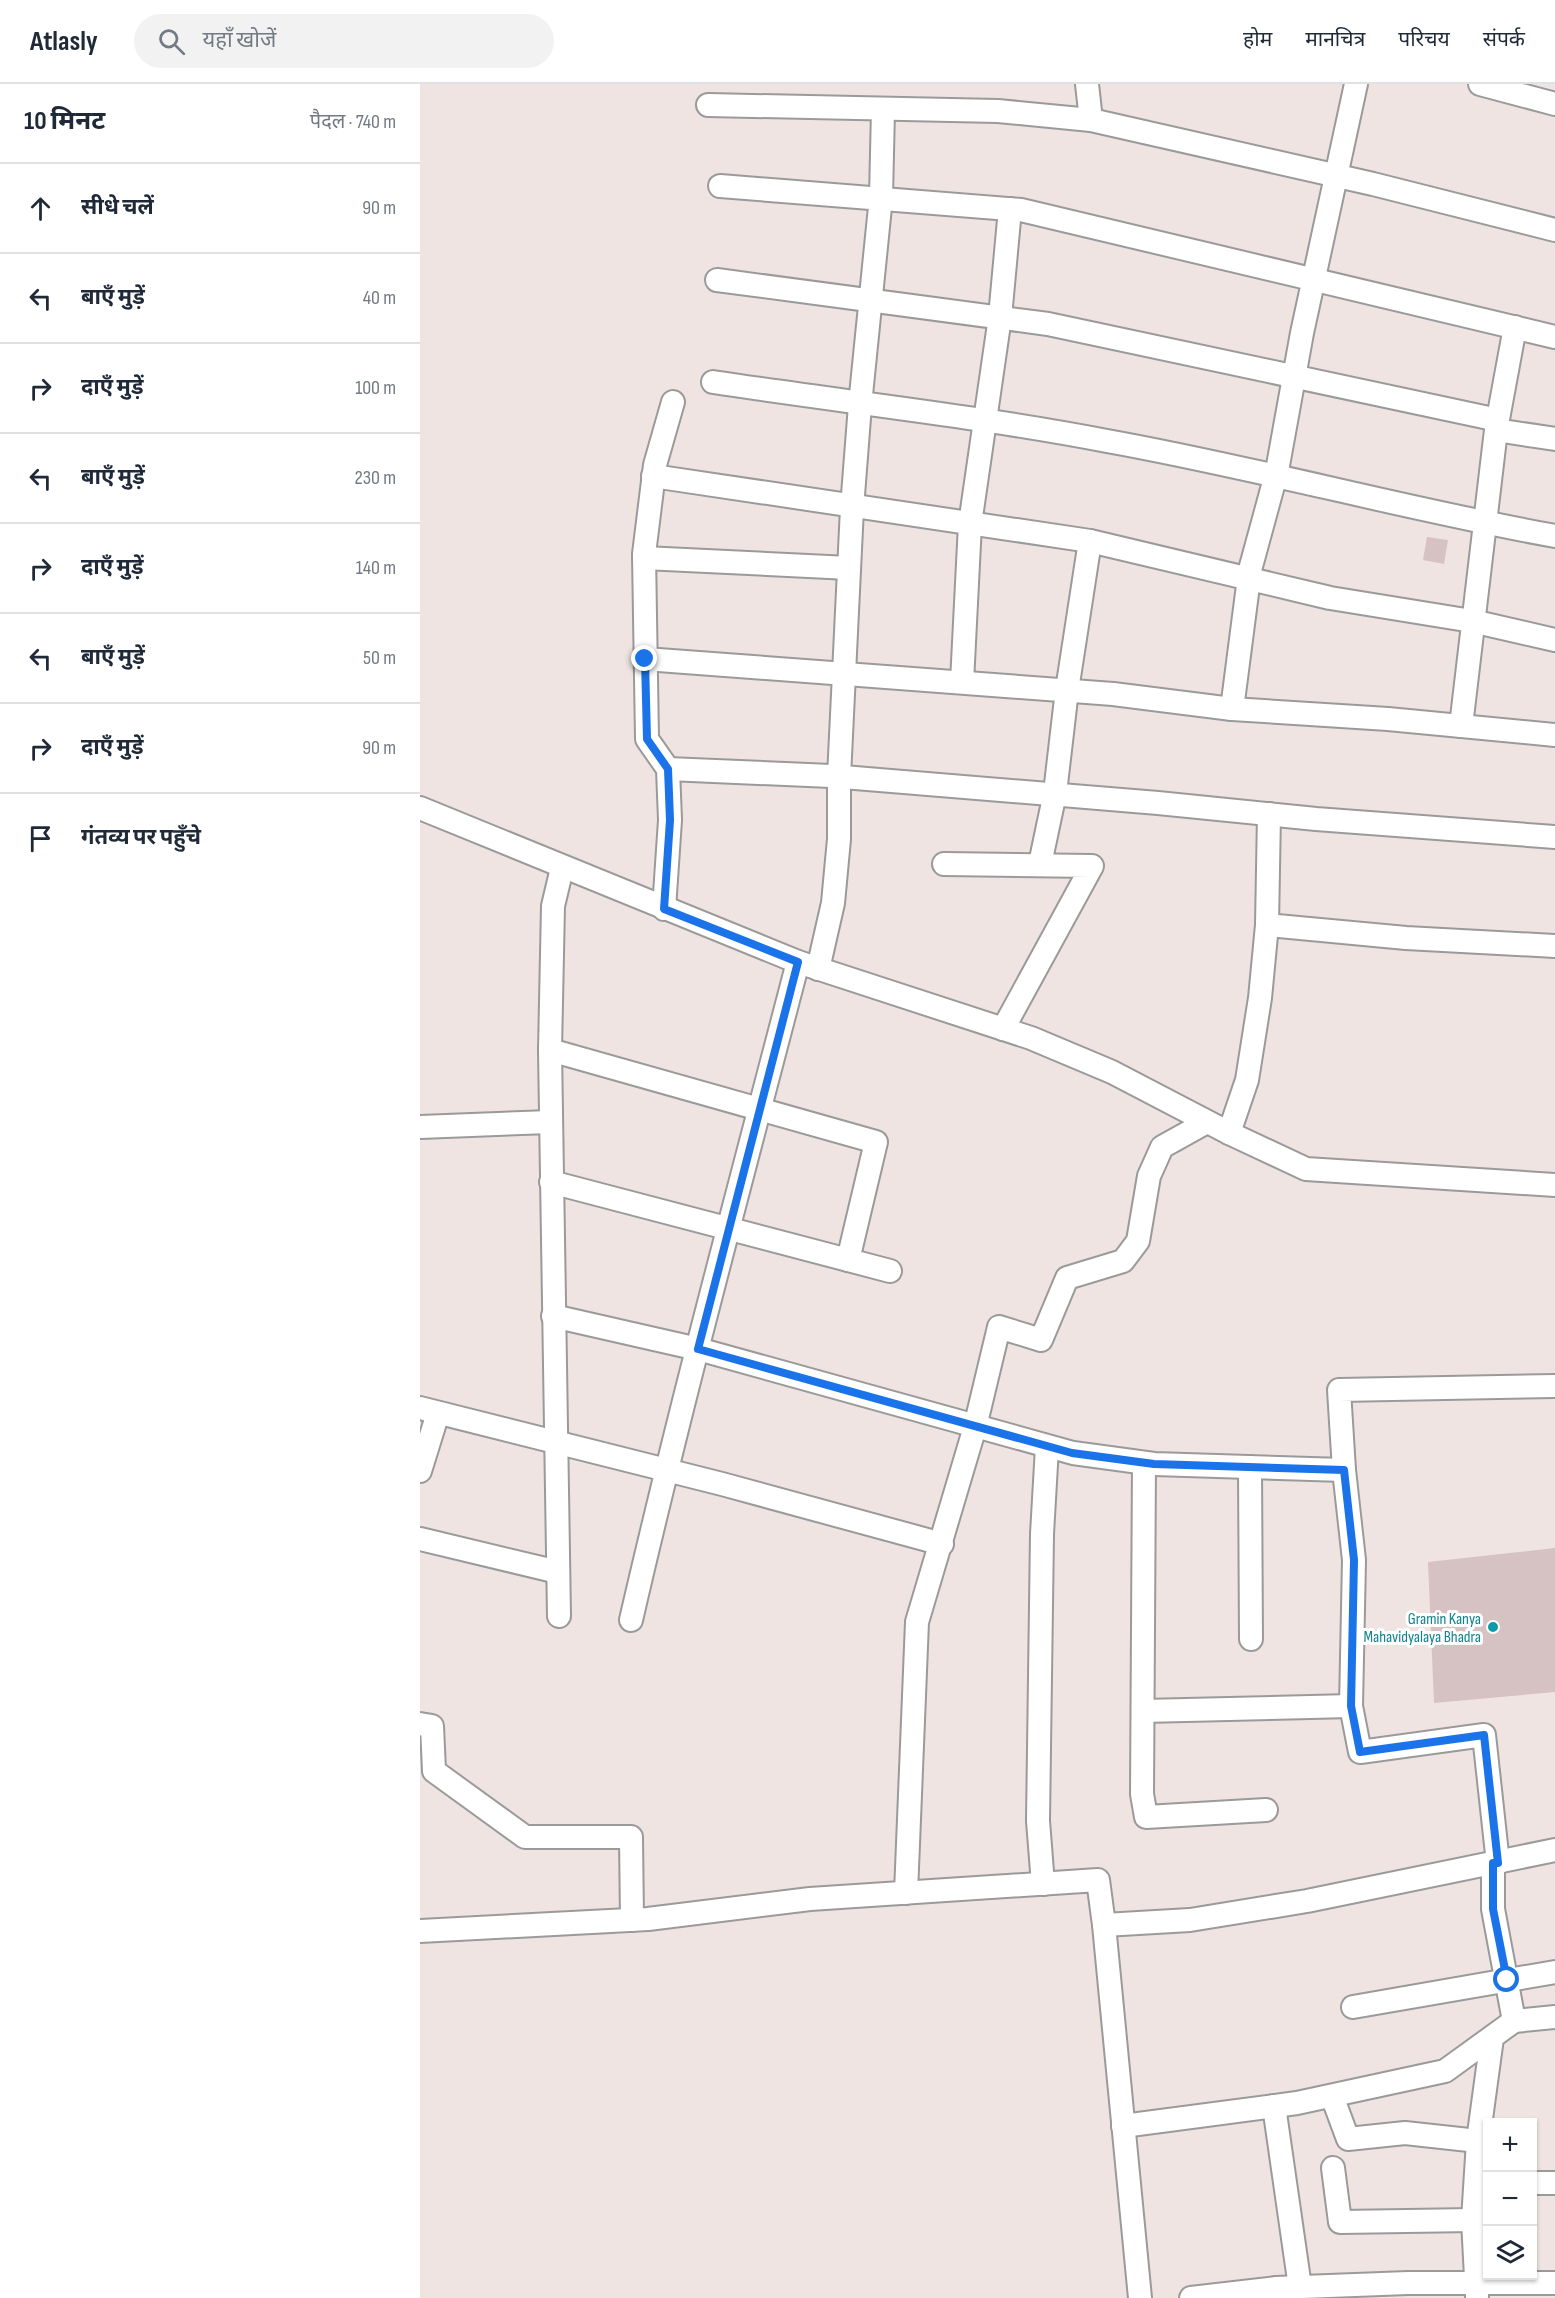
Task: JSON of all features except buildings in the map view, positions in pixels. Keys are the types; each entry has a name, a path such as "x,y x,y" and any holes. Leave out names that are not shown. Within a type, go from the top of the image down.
{"street":[{"path":"1087,84 1091,120"},
{"path":"1232,710 1249,579 1276,477 1294,376 1356,84"},
{"path":"1480,84 1555,104"},
{"path":"708,105 998,111 1091,120 1337,176 1555,230"},
{"path":"632,1620 666,1469 760,1108 808,965 833,903 840,839 839,777 852,508 881,197 883,110"},
{"path":"720,186 1010,209 1555,337"},
{"path":"962,682 970,524 1000,317 1010,209"},
{"path":"717,280 1000,317 1137,342 1294,376 1555,439"},
{"path":"1461,726 1497,425 1515,327"},
{"path":"713,382 1110,441 1485,524 1555,536"},
{"path":"664,909 670,820 668,769 647,739 644,558 653,476 673,402"},
{"path":"653,476 852,508 1090,541 1330,598 1472,621 1555,640"},
{"path":"1040,864 1055,794 1067,690 1090,541"},
{"path":"644,558 849,568"},
{"path":"645,659 1067,690 1232,710 1555,735"},
{"path":"668,769 839,777 1555,837"},
{"path":"420,808 562,868 808,965 1003,1029 1112,1072 1207,1122 1306,1169 1555,1185"},
{"path":"1229,1133 1247,1080 1267,925 1269,814"},
{"path":"944,864 1092,866 1003,1029"},
{"path":"559,1616 550,1182 550,1050 553,906 562,868"},
{"path":"1267,925 1406,938 1555,946"},
{"path":"550,1050 876,1142 849,1260"},
{"path":"420,1127 550,1122"},
{"path":"906,1893 917,1622 975,1427 999,1327 1041,1340 1066,1278 1123,1261 1137,1240 1149,1176 1162,1148 1207,1122"},
{"path":"550,1182 890,1271"},
{"path":"553,1316 698,1349 1072,1453 1144,1462 1344,1470"},
{"path":"1514,2021 1493,1909 1496,1863 1484,1735 1360,1752 1351,1706 1354,1560 1344,1470 1339,1390 1555,1386"},
{"path":"420,1472 429,1410 555,1440 942,1544"},
{"path":"1043,1884 1038,1821 1042,1534 1047,1446"},
{"path":"1144,1462 1142,1794 1146,1817 1266,1810"},
{"path":"1250,1467 1251,1639"},
{"path":"420,1539 558,1572"},
{"path":"1143,1711 1351,1706"},
{"path":"420,1724 432,1726 434,1770 525,1837 631,1837 632,1920"},
{"path":"1104,1925 1190,1920 1307,1901 1555,1850"},
{"path":"420,1931 632,1920 810,1899 1098,1880 1140,2298"},
{"path":"1353,2007 1555,1972"},
{"path":"1123,2126 1274,2106 1332,2096 1445,2071 1514,2021 1555,2017"},
{"path":"1477,2291 1473,2220 1481,2184 1478,2141 1492,2038"},
{"path":"1332,2096 1348,2139 1405,2133 1478,2141"},
{"path":"1274,2106 1314,2291"},
{"path":"1333,2168 1340,2222 1473,2220"},
{"path":"1537,2183 1555,2183"},
{"path":"1191,2298 1314,2291 1477,2291 1555,2283"}],"place":[{"name":"Gramin Kanya Mahavidyalaya Bhadra","path":"1493,1627"}],"route":[{"path":"645,659 647,739 668,769 670,820 664,909 798,962 698,1349 1072,1453 1154,1464 1344,1470 1354,1560 1351,1706 1360,1752 1484,1735 1498,1863 1493,1863 1493,1909 1507,1980"}]}
